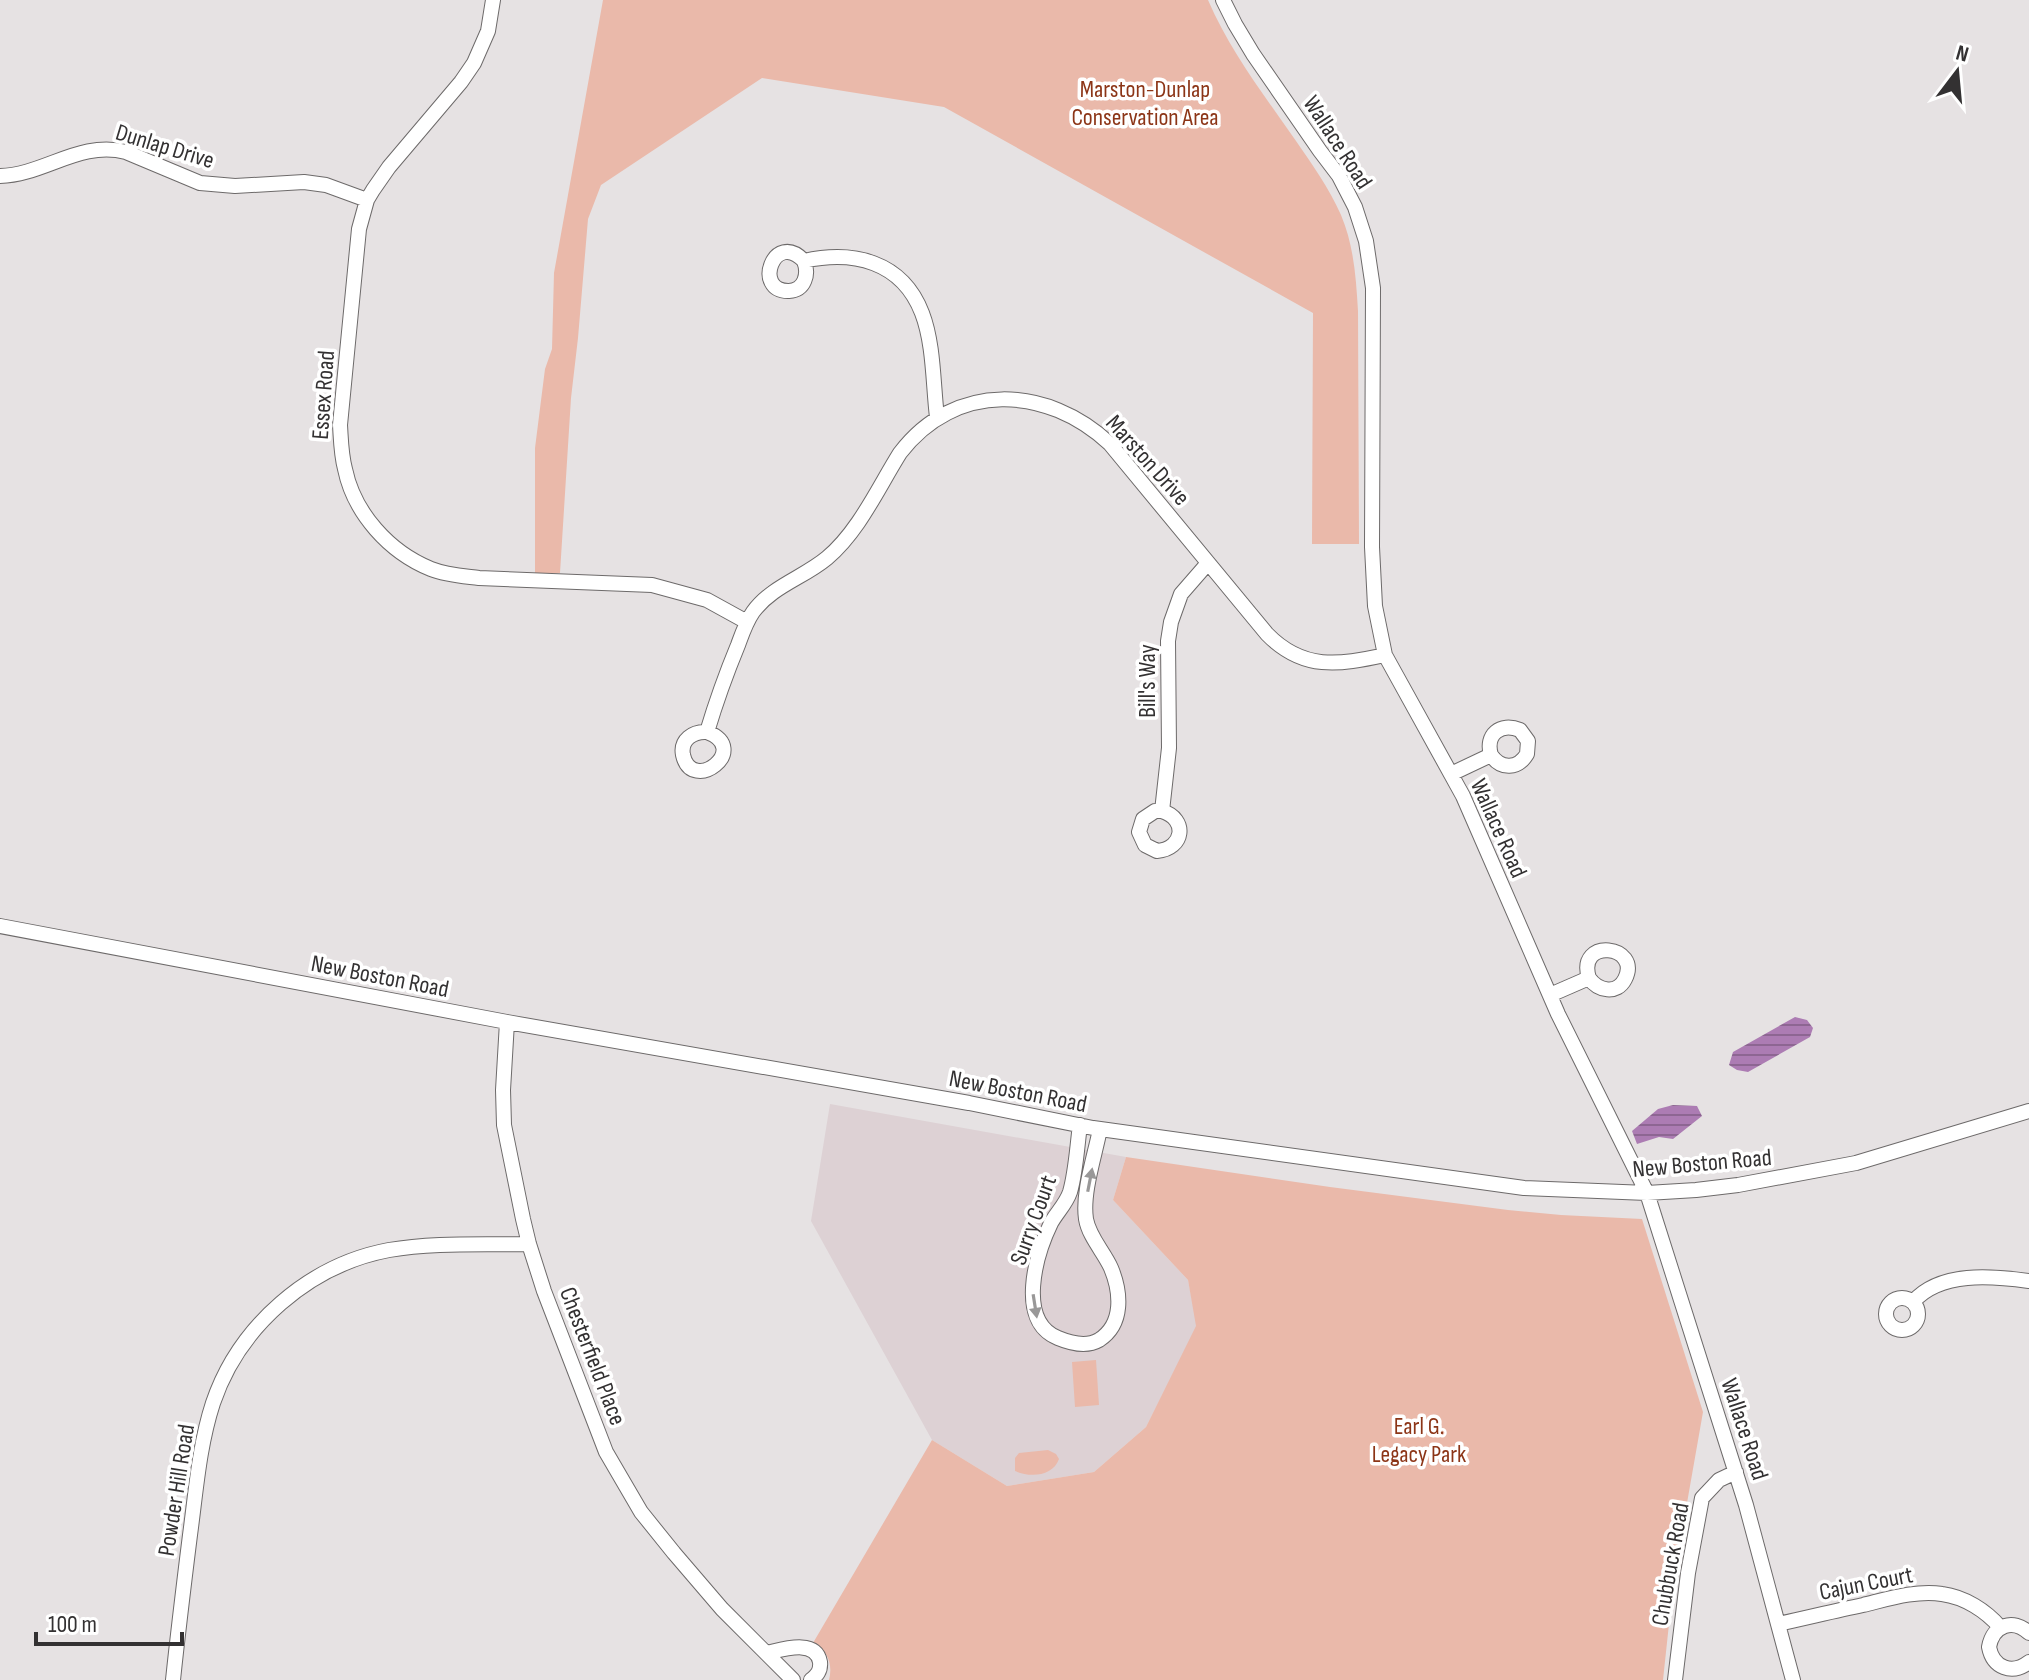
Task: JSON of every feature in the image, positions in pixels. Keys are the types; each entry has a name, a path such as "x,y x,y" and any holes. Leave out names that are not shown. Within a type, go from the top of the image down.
{"street":[{"name":"Essex Road","path":"493,0 488,31 474,63 389,167 367,200 359,229 340,425 345,472 353,494 377,531 411,559 433,570 479,578 652,585 707,600 747,622"},
{"name":"Wallace Road","path":"1223,0 1253,54 1339,176 1355,207 1366,241 1373,288 1371,489 1375,606 1385,655 1463,796 1572,1045 1647,1193 1736,1472 1793,1680"},
{"name":"Dunlap Drive","path":"0,176 94,149 115,149 200,183 235,186 304,182 326,185 367,200"},
{"path":"804,261 839,256 869,261 884,268 907,288 922,314 928,335 937,417"},
{"name":"Marston Drive","path":"707,732 725,676 754,611 781,586 813,568 841,543 909,441 937,417 973,403 1007,400 1046,405 1095,430 1110,444 1267,634 1293,655 1309,661 1342,663 1385,655"},
{"name":"Bill's Way","path":"1162,811 1169,748 1168,641 1171,622 1181,594 1208,563"},
{"path":"1451,774 1491,755"},
{"name":"New Boston Road","path":"0,926 1100,1129 1524,1188 1647,1193 1738,1185 1847,1165 2029,1111"},
{"path":"1550,995 1589,978"},
{"name":"Chesterfield Place","path":"507,1022 504,1125 529,1244 606,1452 641,1512 674,1553 722,1609 793,1680"},
{"name":"Surry Court","path":"1080,1125 1069,1196 1045,1237 1036,1266 1033,1292 1036,1315 1043,1329 1061,1340 1083,1344 1102,1338 1117,1319 1119,1308 1112,1271 1086,1218 1086,1202 1100,1129"},
{"name":"Powder Hill Road","path":"173,1680 202,1446 222,1380 246,1341 268,1314 294,1292 323,1274 387,1250 421,1246 529,1244"},
{"path":"1913,1302 1925,1290 1945,1282 1991,1278 2029,1281"},
{"name":"Chubbuck Road","path":"1675,1680 1688,1573 1702,1498 1719,1480 1736,1472"},
{"name":"Cajun Court","path":"1778,1624 1896,1597 1938,1593 1980,1609 2000,1627 2021,1626 2029,1633"},
{"path":"2000,1627 1990,1639 1989,1647 1994,1661 2000,1666 2015,1669 2029,1662"},
{"path":"766,1653 800,1647 811,1650 819,1658 820,1664 817,1675 811,1680"}],"shaded area":[{"path":"1795,1017 1807,1020 1813,1028 1810,1037 1748,1072 1729,1065 1733,1052"},
{"path":"830,1104 1126,1157 1113,1200 1188,1280 1197,1326 1146,1427 1094,1472 1007,1486 932,1440 811,1221"},
{"path":"1673,1105 1697,1106 1702,1116 1673,1139 1659,1137 1637,1144 1632,1131 1658,1109"}],"green space":[{"name":"Marston-Dunlap Conservation Area","path":"603,0 1208,0 1237,55 1326,186 1349,238 1358,311 1359,544 1312,544 1313,313 944,107 762,78 601,185 588,219 571,398 560,573 535,573 535,448 545,369 552,349 554,273"},
{"name":"Earl G. Legacy Park","path":"1126,1157 1508,1210 1642,1219 1703,1412 1674,1577 1663,1680 829,1680 828,1658 813,1643 932,1440 1007,1486 1094,1472 1146,1427 1196,1326 1188,1280 1113,1200"},
{"path":"1096,1360 1099,1405 1075,1407 1072,1362"},
{"path":"1048,1450 1059,1459 1052,1469 1034,1475 1015,1471 1015,1458 1019,1453"}]}
